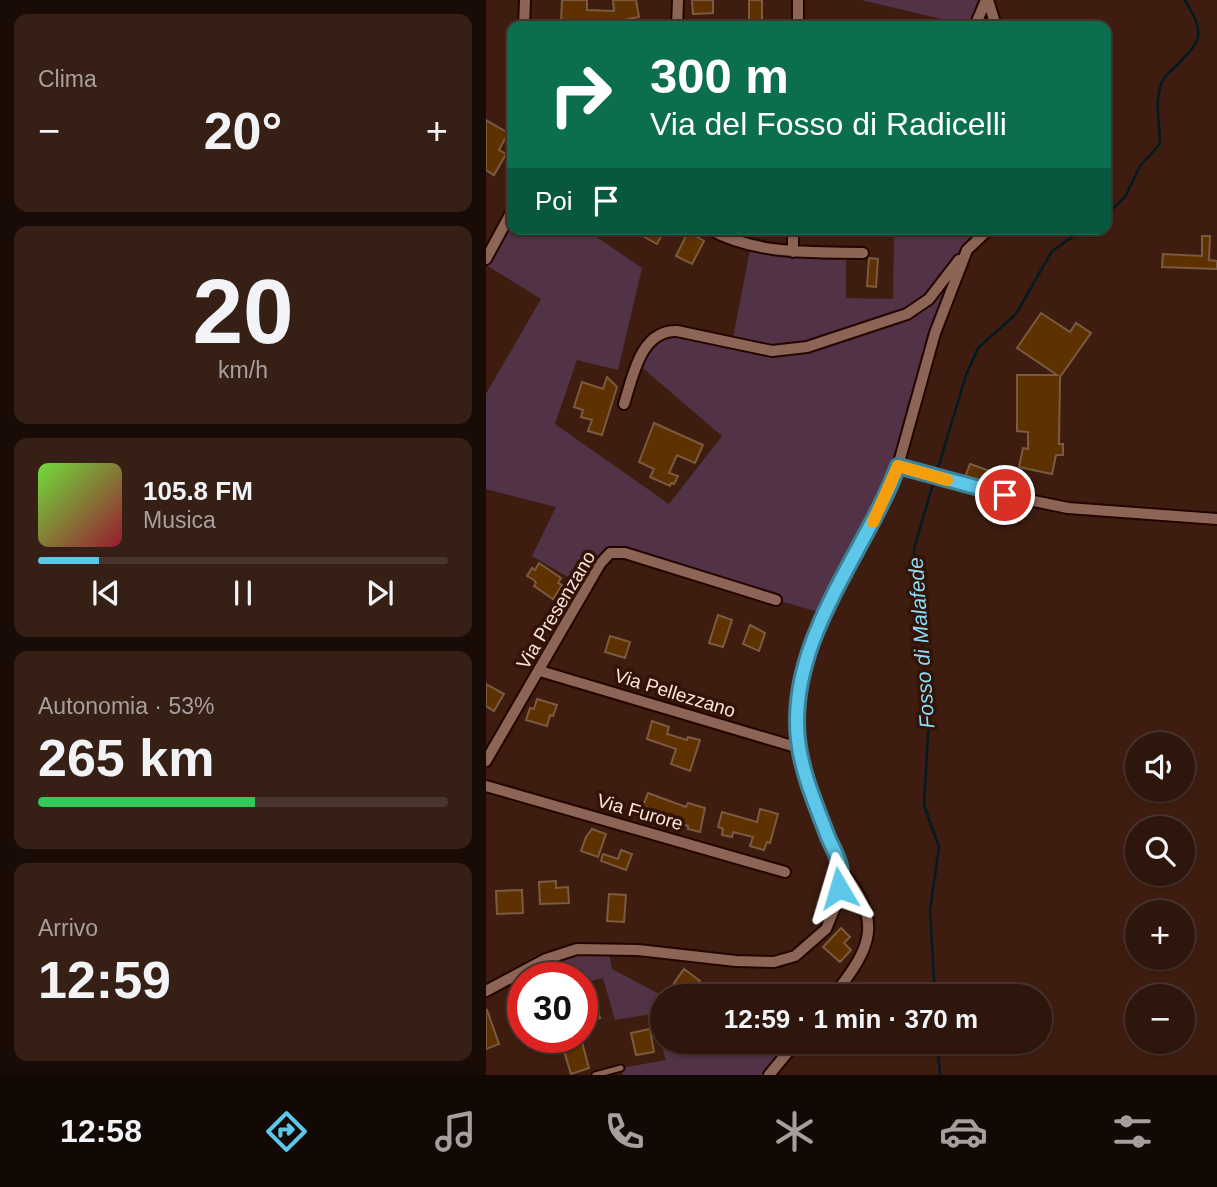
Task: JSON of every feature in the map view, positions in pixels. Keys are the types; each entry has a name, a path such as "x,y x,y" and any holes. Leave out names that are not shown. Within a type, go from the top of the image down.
{"street":[{"path":"524,21 525,0"},
{"path":"677,21 678,0"},
{"path":"798,0 798,21"},
{"path":"977,21 987,0"},
{"path":"987,0 994,21"},
{"path":"486,259 507,220"},
{"path":"723,235 744,244 793,252 863,253"},
{"path":"793,235 793,252"},
{"path":"624,404 644,351 652,340 664,332 677,331 772,351 807,347 916,309 933,294 967,250 983,235"},
{"path":"842,984 857,963 868,927 868,912 841,870 808,784 799,748 798,701 808,658 825,614 880,509 898,466 938,324 967,250"},
{"path":"898,466 948,481 1068,508 1216,519"},
{"name":"Via Presenzano","path":"486,761 600,564 613,552 625,553 776,600"},
{"name":"Via Pellezzano","path":"540,671 799,748"},
{"name":"Via Furore","path":"486,786 785,872"},
{"path":"486,991 546,959 577,949 638,950 750,962 789,960 826,929 836,905 841,870"},
{"path":"769,1075 786,1054"}],"lane":[{"path":"595,1075 621,1068"}],"shaded area":[{"path":"861,0 988,0 994,21 950,21"},
{"path":"507,219 507,235 594,235 642,268 618,370 577,360 555,424 669,504 722,436 638,364 657,340 668,335 690,334 732,343 751,245 846,253 846,298 893,299 894,235 983,235 967,250 941,314 898,466 825,614 612,552 587,588 532,556 556,507 486,489 486,394 541,299 486,265 486,259"},
{"path":"608,948 612,969 650,989 650,1014 615,1020 603,978 598,979 598,962 552,962 551,957"},
{"path":"664,1054 786,1054 769,1075 623,1075 621,1068 666,1060"}],"building":[{"path":"562,0 587,0 587,10 614,11 613,0 636,0 639,17 628,21 561,21"},
{"path":"692,0 713,0 713,13 693,14"},
{"path":"749,0 762,0 762,21 749,21"},
{"path":"486,120 507,135 499,150 506,154 494,175 486,170"},
{"path":"641,235 662,235 657,244"},
{"path":"686,235 693,235 704,241 692,264 676,256"},
{"path":"1202,236 1210,236 1209,260 1217,261 1217,269 1162,267 1163,254 1202,256"},
{"path":"869,258 878,259 876,287 867,286"},
{"path":"1041,313 1070,332 1076,323 1091,333 1060,377 1059,444 1063,444 1063,455 1056,455 1052,474 1019,467 1023,448 1028,449 1028,432 1017,431 1017,375 1057,375 1017,348"},
{"path":"607,377 617,387 602,435 588,431 592,420 581,417 583,410 574,407 582,382 603,389"},
{"path":"654,423 703,445 695,463 677,455 669,473 678,476 670,486 650,477 654,469 639,462"},
{"path":"970,464 993,472 988,484 965,477"},
{"path":"539,563 561,578 558,583 562,585 553,599 534,586 534,580 527,576"},
{"path":"718,615 732,620 723,647 709,643"},
{"path":"750,625 765,633 759,651 743,644"},
{"path":"610,636 630,642 625,658 605,652"},
{"path":"486,684 504,694 494,711 486,706"},
{"path":"537,699 557,705 547,726 526,720"},
{"path":"652,721 669,727 667,734 687,740 688,737 700,740 690,771 671,764 676,749 647,739"},
{"path":"648,793 686,807 688,803 705,808 700,832 656,815 657,812 643,806"},
{"path":"760,809 778,814 770,843 767,842 764,850 750,846 753,837 733,832 732,837 722,835 723,829 718,827 722,812 757,822"},
{"path":"592,829 606,834 598,857 581,851"},
{"path":"621,850 632,854 626,870 601,861 603,854 618,859"},
{"path":"556,881 556,888 568,887 569,903 540,904 539,882"},
{"path":"522,890 523,913 497,914 496,891"},
{"path":"609,894 626,895 624,922 607,921"},
{"path":"841,928 850,937 844,943 851,950 840,962 823,947"},
{"path":"684,969 700,981 698,984 674,983"},
{"path":"486,1011 499,1044 486,1049"},
{"path":"650,1029 650,1053 636,1055 631,1033"},
{"path":"565,1053 585,1053 589,1068 571,1074"}],"waterway":[{"path":"1111,210 1125,197 1140,166 1160,144 1158,102 1161,85 1165,76 1196,42 1196,21 1185,0"},
{"path":"936,475 966,375 978,348 1016,314 1052,251 1075,235"},
{"name":"Fosso di Malafede","path":"934,481 914,548 929,719 924,805 939,847 930,910 934,984"},
{"name":"Fosso di Malafede","path":"938,1054 940,1075"}],"slow traffic":[{"path":"873,522 898,466 947,480"}],"route":[{"path":"839,888 841,870 808,784 801,758 797,725 801,680 820,626 880,509 898,466 1005,495"}]}
